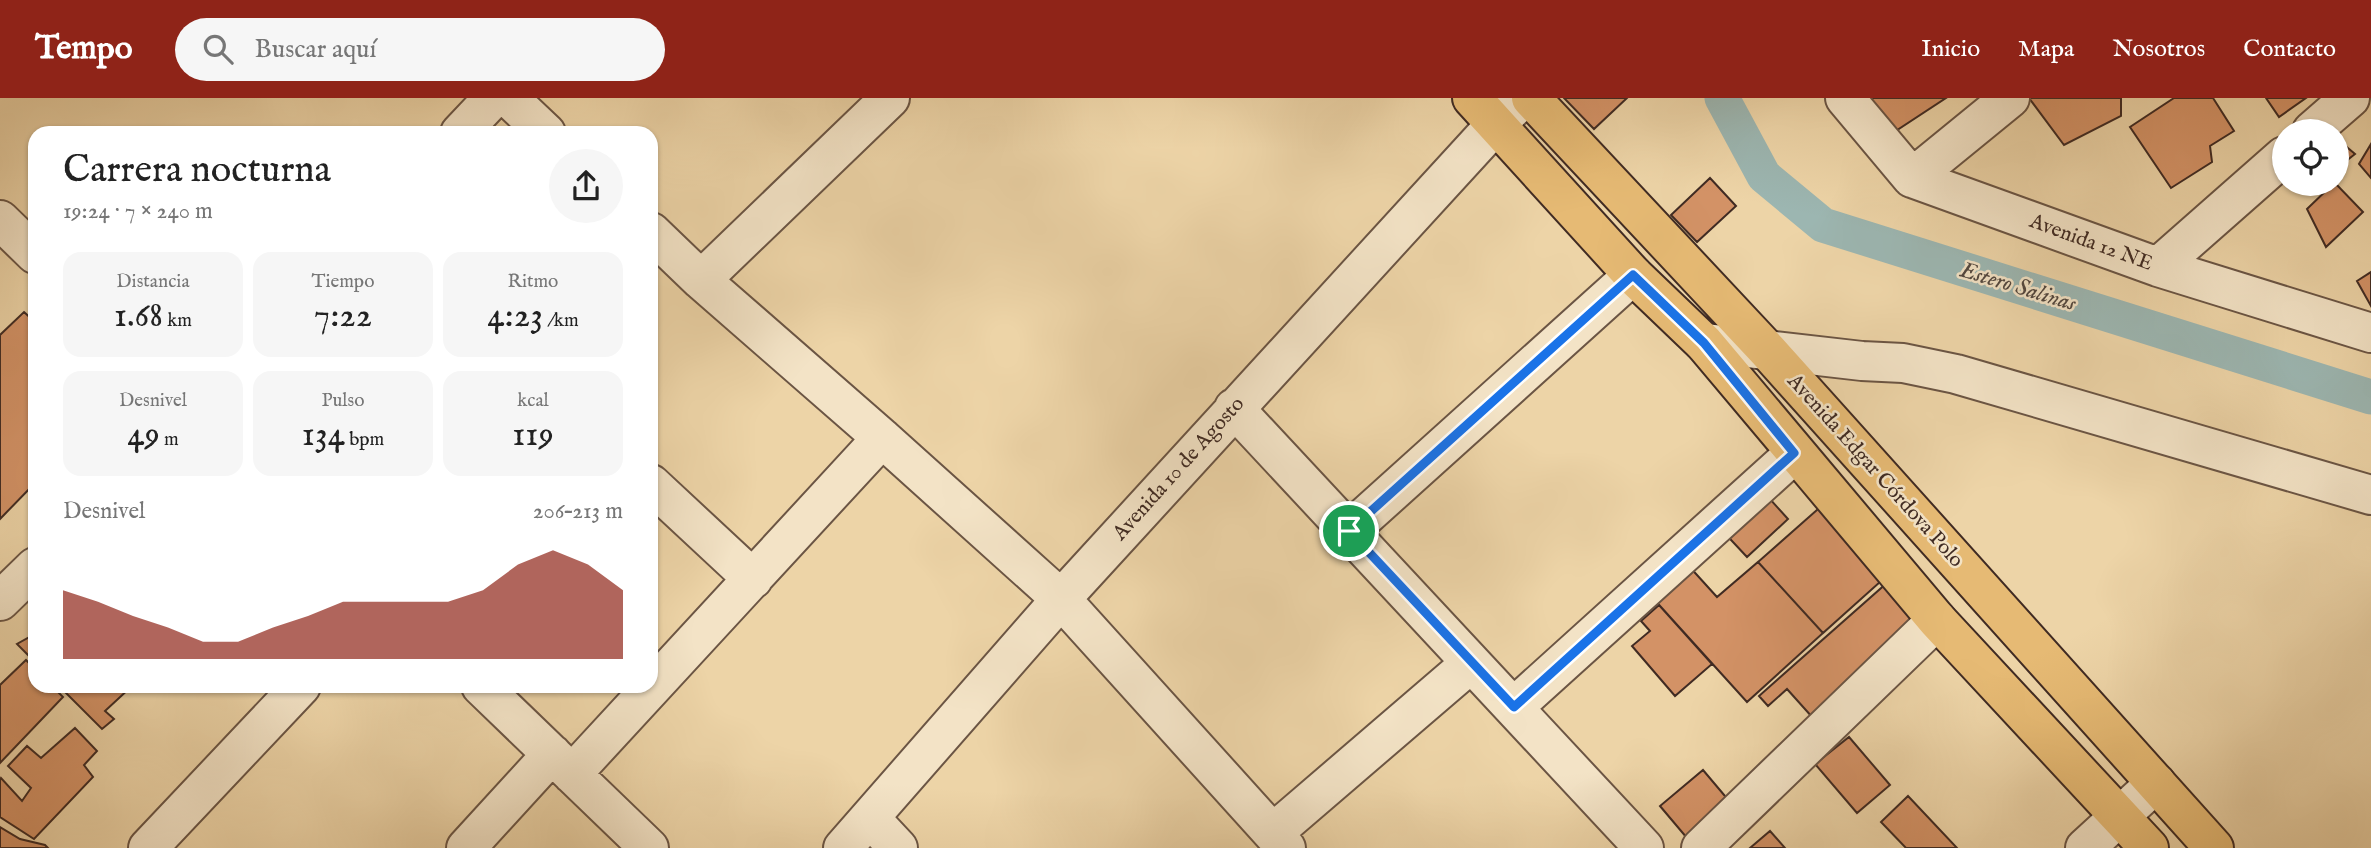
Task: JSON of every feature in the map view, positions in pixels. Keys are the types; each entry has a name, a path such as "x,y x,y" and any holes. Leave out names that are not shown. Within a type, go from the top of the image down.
{"main road":[{"name":"Avenida Edgar Córdova Polo","path":"1531,98 1767,350 2214,848"},
{"path":"1484,111 1633,275 1704,343 1937,620 2149,848"}],"street":[{"path":"467,126 493,98"},
{"path":"509,98 539,126"},
{"path":"701,280 890,98"},
{"name":"Avenida 10 de Agosto","path":"843,848 1061,599 1234,408 1484,111 1523,98"},
{"path":"1845,98 1912,178 2010,98"},
{"path":"2326,119 2350,98"},
{"path":"2158,267 2272,167"},
{"name":"Avenida 12 NE","path":"1912,178 2158,267 2371,333"},
{"path":"0,220 28,247"},
{"path":"658,240 1061,599 1279,841 1471,663"},
{"path":"1349,531 1633,275"},
{"path":"1704,343 1862,361 1903,363 1956,374 2371,495"},
{"path":"1234,408 1644,848"},
{"path":"658,671 753,579 882,438"},
{"path":"1514,707 1794,453"},
{"path":"658,491 753,579"},
{"path":"0,601 28,574"},
{"path":"1701,848 1937,620"},
{"path":"148,848 294,693"},
{"path":"488,693 649,848"},
{"path":"466,848 562,764 635,693"},
{"path":"2085,848 2155,783"},
{"path":"870,818 898,848"}],"building":[{"path":"1564,98 1627,98 1594,129"},
{"path":"1869,98 1946,98 1885,138"},
{"path":"2029,98 2121,98 2121,116 2064,145"},
{"path":"2174,98 2213,98 2234,131 2210,146 2212,162 2171,188 2130,127"},
{"path":"2266,98 2306,98 2279,117"},
{"path":"2371,144 2371,178 2359,164"},
{"path":"1710,178 1736,206 1697,242 1671,215"},
{"path":"2321,196 2348,196 2363,212 2326,247 2307,209"},
{"path":"2371,272 2371,306 2357,281"},
{"path":"24,312 28,316 28,490 0,519 0,335"},
{"path":"1760,488 1788,519 1747,557 1718,526"},
{"path":"1826,502 1890,573 1823,633 1758,562"},
{"path":"1758,562 1823,633 1747,702 1651,596 1687,564 1717,597"},
{"path":"1888,582 1922,620 1813,718 1787,689 1768,706 1759,696"},
{"path":"1659,605 1712,664 1675,696 1632,646 1650,631 1641,621"},
{"path":"28,638 28,655 17,644"},
{"path":"26,660 28,693 59,693 63,697 0,763 0,685"},
{"path":"66,693 124,693 105,711 114,719 102,729"},
{"path":"75,728 97,751 84,765 93,777 34,839 0,817 0,780 1,778 22,801 31,788 8,766 27,746 41,758"},
{"path":"1849,737 1890,785 1857,813 1815,764"},
{"path":"1703,770 1730,802 1687,838 1660,806"},
{"path":"1908,796 1957,848 1906,848 1881,822"},
{"path":"0,827 20,839 48,848 0,848"},
{"path":"1770,831 1785,848 1750,848"}],"waterway":[{"name":"Estero Salinas","path":"1722,98 1764,176 1823,225 2371,397"}],"route":[{"path":"1633,275 1704,343 1794,453 1514,707 1349,531 1633,275"}]}
